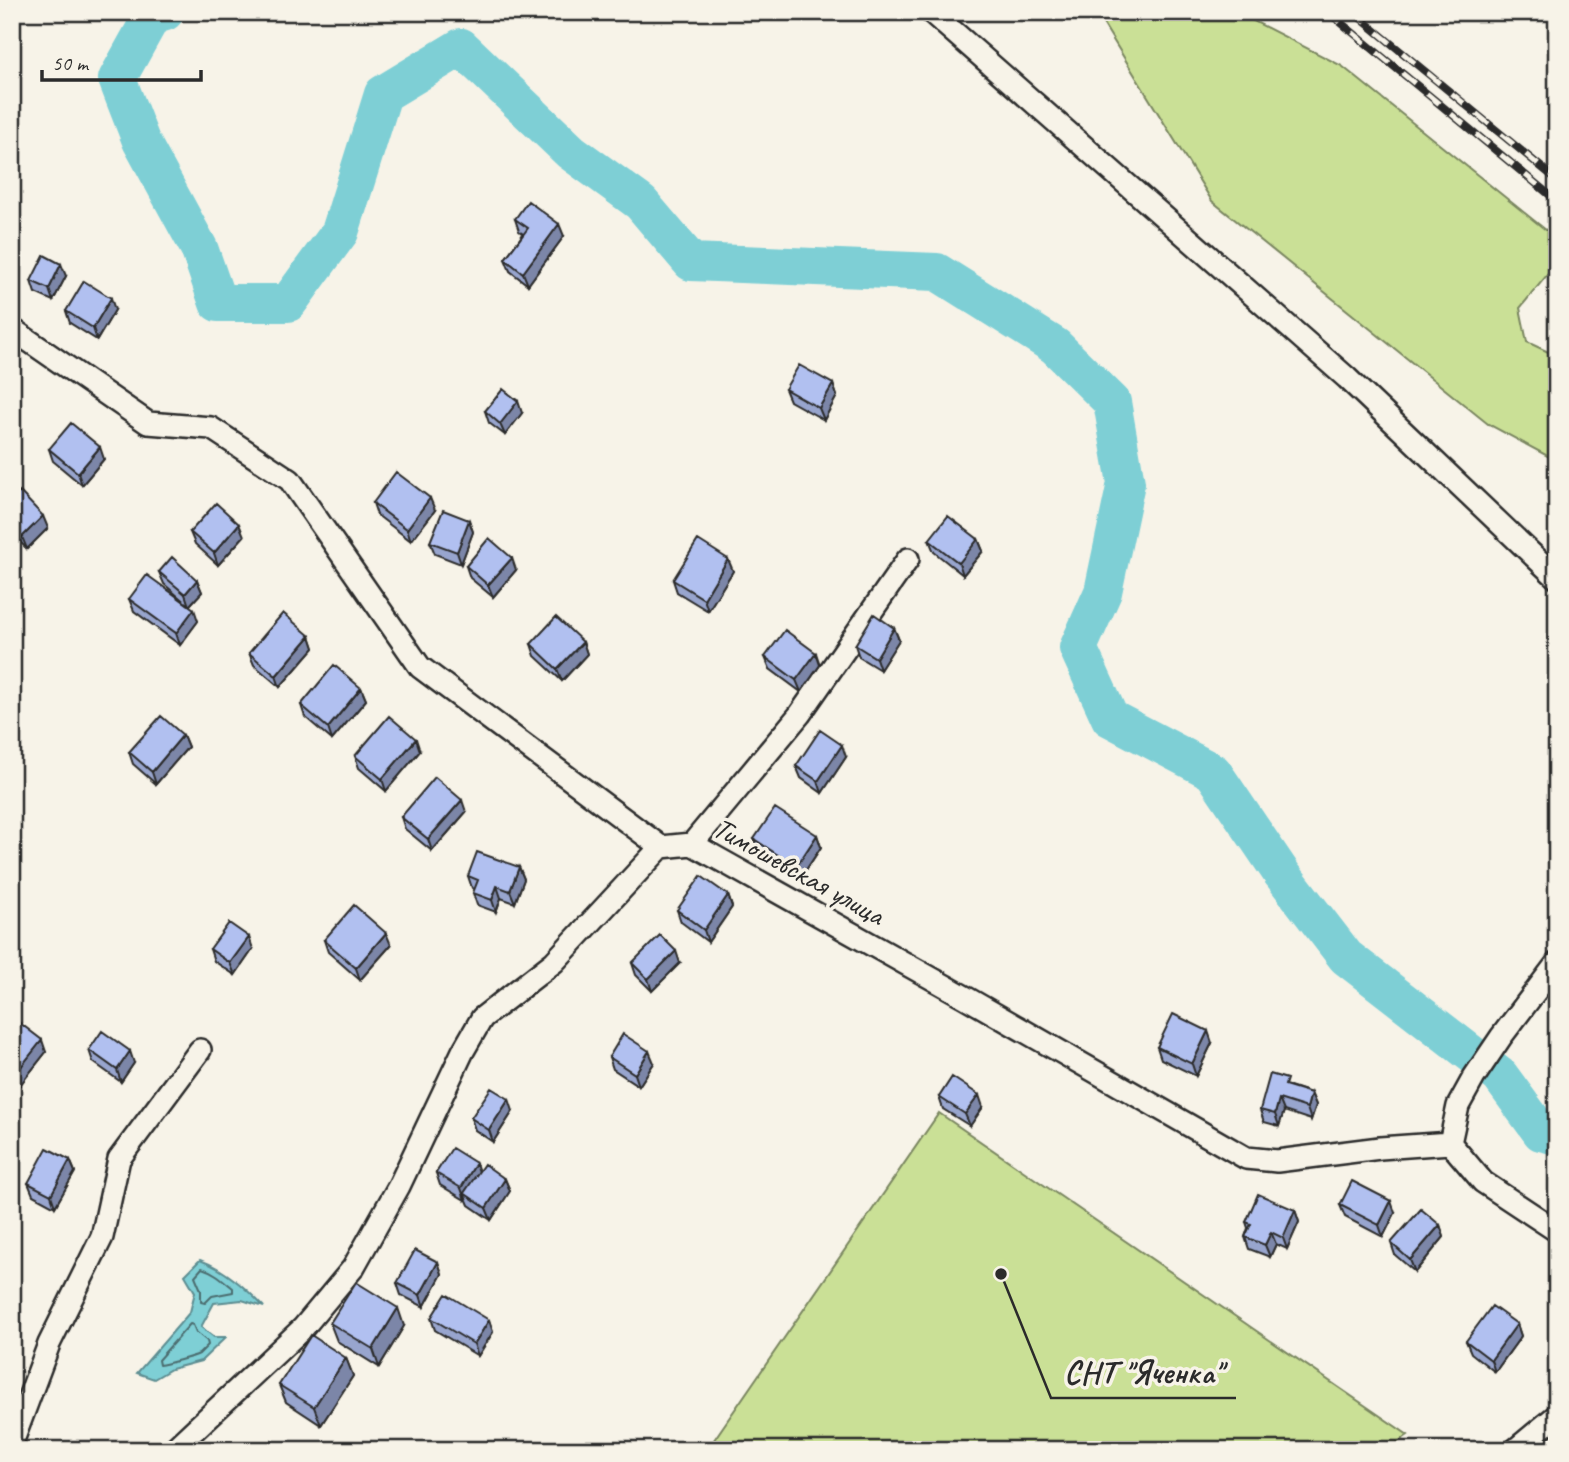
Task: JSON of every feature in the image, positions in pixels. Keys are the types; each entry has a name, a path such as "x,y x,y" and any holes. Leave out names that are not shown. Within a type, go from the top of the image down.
{"street":[{"path":"931,12 1347,378 1557,578"},
{"path":"12,329 148,423 211,428 290,480 420,667 661,847 554,962 482,1018 463,1051 398,1186 353,1268 303,1328 173,1450"},
{"path":"692,844 800,715 908,559"},
{"name":"Тимошевская улица","path":"661,847 692,844 1246,1158 1277,1161 1380,1148 1450,1143"},
{"path":"1557,964 1474,1077 1458,1106 1450,1143 1483,1182 1557,1231"},
{"path":"12,1443 49,1344 103,1237 119,1158 200,1050"},
{"path":"1515,1450 1557,1415"}],"green space":[{"path":"1096,12 1236,12 1342,66 1557,239 1557,263 1520,308 1527,342 1557,356 1557,461 1488,424 1212,201"},
{"path":"939,1113 1408,1435 1386,1450 707,1450"}],"water":[{"path":"200,1260 235,1280 264,1307 242,1300 214,1303 201,1327 214,1337 226,1337 201,1361 171,1369 154,1379 137,1373 190,1312 195,1292 185,1275"}],"building":[{"path":"528,201 559,224 523,273 505,259 528,228 515,219"},
{"path":"44,255 61,264 49,289 31,281"},
{"path":"84,281 111,298 93,328 66,311"},
{"path":"799,365 833,384 819,408 785,389"},
{"path":"503,389 518,401 500,424 485,411"},
{"path":"71,423 100,447 78,473 49,449"},
{"path":"396,472 430,498 407,529 373,503"},
{"path":"20,492 43,516 22,537 12,527 12,500"},
{"path":"216,503 239,524 214,553 190,532"},
{"path":"443,510 469,520 457,552 430,542"},
{"path":"948,516 978,539 959,563 929,540"},
{"path":"489,538 512,558 488,585 466,566"},
{"path":"698,540 728,559 704,599 673,580"},
{"path":"172,557 197,580 185,594 159,572"},
{"path":"147,575 194,609 176,633 129,599"},
{"path":"283,613 310,636 276,676 249,653"},
{"path":"874,614 894,628 876,658 855,645"},
{"path":"556,617 583,642 557,669 531,644"},
{"path":"785,630 816,653 796,680 765,657"},
{"path":"334,665 361,688 328,728 301,705"},
{"path":"161,716 183,735 152,772 129,752"},
{"path":"389,716 416,739 382,779 355,756"},
{"path":"820,730 842,745 818,781 796,766"},
{"path":"435,777 462,800 428,839 401,817"},
{"path":"775,808 817,835 796,867 754,839"},
{"path":"477,852 519,867 510,891 497,886 492,900 473,893 478,880 468,876"},
{"path":"701,876 728,895 704,930 677,910"},
{"path":"354,905 386,933 356,968 324,940"},
{"path":"229,923 249,937 230,963 210,949"},
{"path":"660,935 676,951 648,979 632,963"},
{"path":"1173,1014 1208,1031 1192,1064 1157,1047"},
{"path":"12,1017 42,1040 12,1078"},
{"path":"102,1031 130,1051 117,1070 89,1050"},
{"path":"623,1034 649,1051 635,1074 609,1057"},
{"path":"1270,1074 1287,1079 1285,1085 1311,1093 1307,1108 1279,1099 1275,1114 1260,1110"},
{"path":"952,1077 979,1095 965,1114 939,1097"},
{"path":"491,1088 509,1099 489,1130 471,1118"},
{"path":"47,1148 70,1160 51,1195 28,1183"},
{"path":"452,1148 476,1163 461,1188 436,1173"},
{"path":"484,1164 505,1179 486,1208 464,1193"},
{"path":"1352,1181 1391,1201 1379,1225 1340,1205"},
{"path":"1258,1194 1295,1210 1283,1238 1271,1232 1265,1245 1245,1237 1251,1224 1246,1222"},
{"path":"1421,1209 1440,1225 1410,1260 1391,1243"},
{"path":"415,1250 438,1262 420,1295 397,1283"},
{"path":"356,1282 398,1308 373,1349 330,1323"},
{"path":"446,1294 489,1320 474,1344 431,1318"},
{"path":"1492,1306 1517,1324 1491,1360 1466,1341"},
{"path":"311,1335 346,1358 314,1407 279,1385"},
{"path":"238,1442 247,1450 232,1450"}],"waterway":[{"path":"165,12 152,16 117,79 141,141 199,248 218,303 288,303 340,232 383,94 461,47 571,152 641,203 691,262 937,272 1055,346 1112,402 1126,483 1103,592 1078,648 1110,718 1213,772 1282,874 1346,957 1500,1076 1541,1132 1557,1136"}],"railway":[{"path":"1328,12 1557,201"},
{"path":"1353,12 1557,180"}],"place":[{"name":"СНТ \"Яченка\"","path":"1001,1274"}]}
